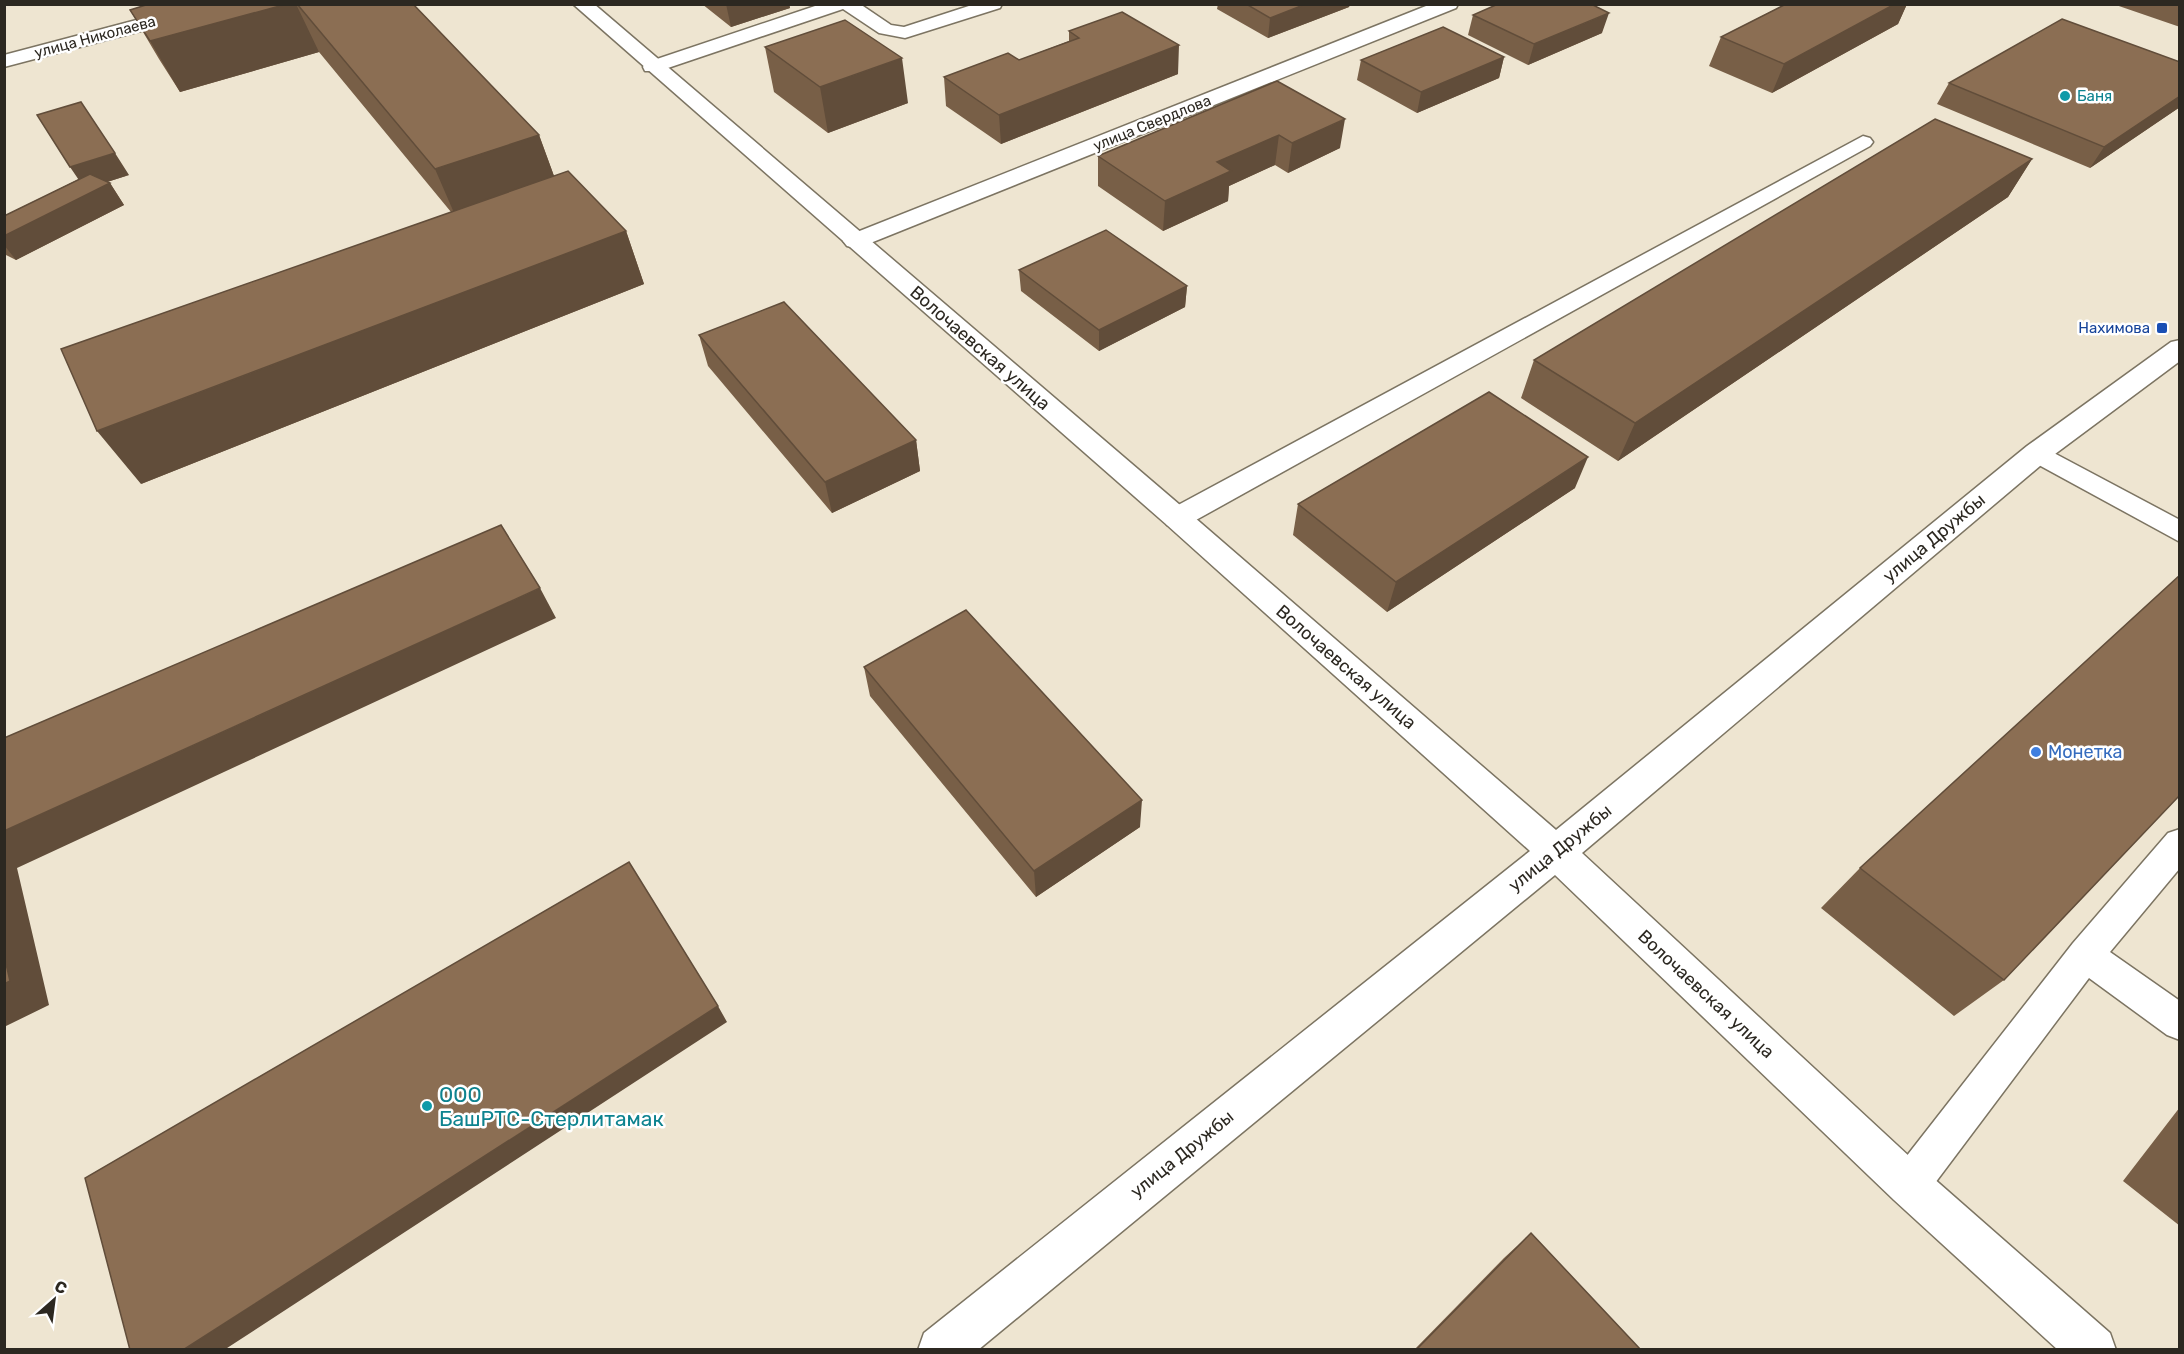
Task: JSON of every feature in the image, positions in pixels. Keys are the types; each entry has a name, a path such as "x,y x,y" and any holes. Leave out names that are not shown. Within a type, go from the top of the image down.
{"street":[{"name":"улица Николаева","path":"4,61 221,4"},
{"name":"Волочаевская улица","path":"582,4 652,67 1177,518 1556,852 1909,1185 2093,1350"},
{"name":"улица Свердлова","path":"855,241 1449,4"},
{"name":"улица Дружбы","path":"941,1350 1556,852 2037,453 2180,348"}],"lane":[{"path":"652,67 840,4"},
{"path":"848,4 885,29 905,33 994,4"},
{"path":"1177,518 1863,142"},
{"path":"2037,453 2180,532"},
{"path":"1909,1185 2085,955 2180,843"},
{"path":"2085,955 2180,1023"}],"building":[{"path":"149,4 287,4 150,41 130,10"},
{"path":"297,4 413,4 539,135 435,169"},
{"path":"1246,4 1306,4 1270,18"},
{"path":"1498,4 1591,4 1609,13 1534,44 1473,15"},
{"path":"1786,4 1895,4 1784,64 1721,37"},
{"path":"1122,12 1179,45 999,115 944,77 1008,53 1019,60 1079,38 1069,31"},
{"name":"Баня","path":"2062,19 2180,62 2180,96 2104,147 1949,83"},
{"path":"845,20 902,58 820,87 765,47"},
{"path":"1443,27 1504,57 1421,92 1361,60"},
{"path":"1277,81 1345,119 1292,143 1279,135 1217,162 1231,171 1165,201 1098,156"},
{"path":"81,102 115,153 70,167 37,115"},
{"path":"1935,119 2032,159 1635,423 1534,360"},
{"path":"568,171 626,231 97,431 61,349"},
{"path":"90,174 110,183 4,236 4,216"},
{"path":"1106,230 1187,286 1099,330 1019,270"},
{"path":"784,302 916,440 825,482 699,335"},
{"path":"1489,392 1588,457 1396,582 1298,504"},
{"path":"501,525 540,588 4,831 4,738"},
{"path":"2180,575 2180,795 2004,980 1860,868"},
{"path":"966,610 1142,800 1034,871 864,667"},
{"name":"ООО БашРТС-Стерлитамак","path":"629,862 718,1006 183,1350 130,1350 85,1178"},
{"path":"4,955 10,981 4,984"},
{"path":"1531,1233 1641,1350 1416,1350"}],"place":[{"name":"Баня","path":"2065,96"},
{"name":"Нахимова","path":"2162,328"},
{"name":"Монетка","path":"2036,752"},
{"name":"ООО БашРТС-Стерлитамак","path":"427,1106"}]}
